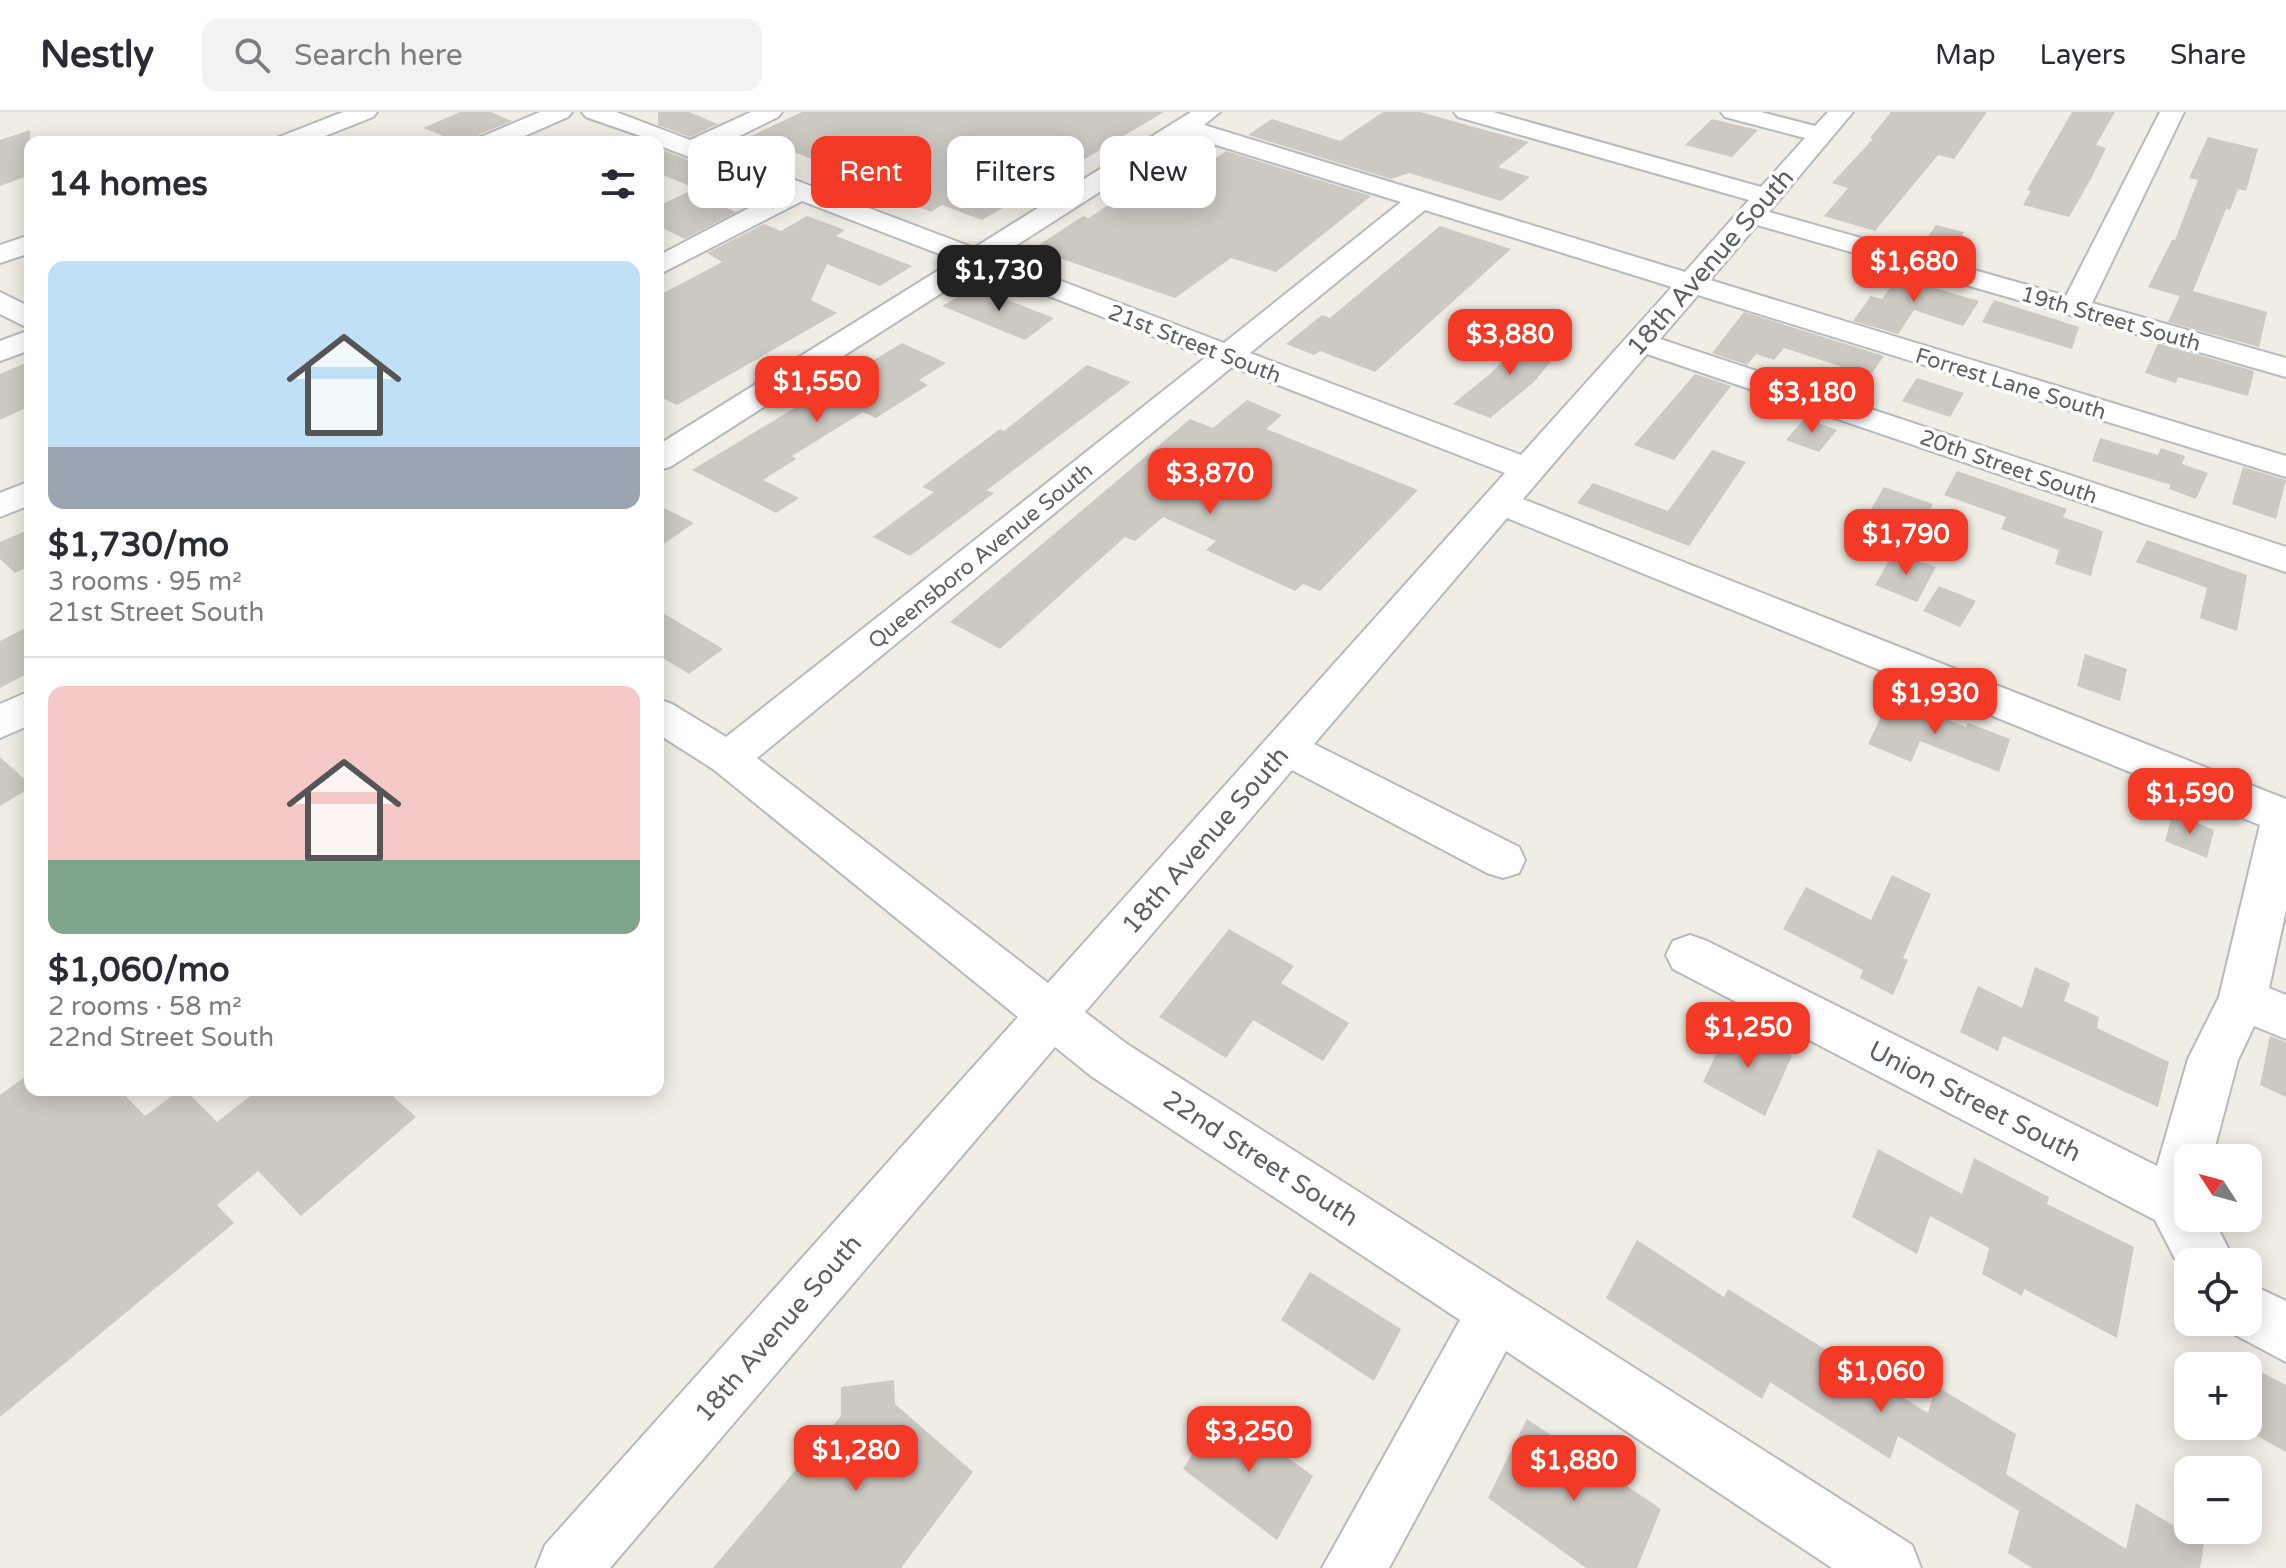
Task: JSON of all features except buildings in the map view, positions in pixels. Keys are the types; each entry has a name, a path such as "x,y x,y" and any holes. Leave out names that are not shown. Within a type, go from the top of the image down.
{"street":[{"path":"303,136 365,112"},
{"path":"504,136 560,112"},
{"name":"21st Street South","path":"594,112 636,136"},
{"path":"719,136 770,112"},
{"name":"19th Street South","path":"1466,112 2075,307 2286,368"},
{"path":"1733,112 1831,123"},
{"path":"2075,307 2172,112"},
{"path":"664,456 1196,120 1419,201 1690,285"},
{"name":"18th Avenue South","path":"568,1568 1831,123"},
{"name":"21st Street South","path":"664,143 688,148"},
{"name":"21st Street South","path":"795,189 1227,355 1514,486 2285,817"},
{"path":"664,264 801,191"},
{"name":"Queensboro Avenue South","path":"728,758 1419,201"},
{"path":"0,255 24,245"},
{"name":"Forrest Lane South","path":"1690,285 2286,467"},
{"path":"0,301 24,316"},
{"path":"0,352 24,342"},
{"name":"20th Street South","path":"1640,342 2286,560"},
{"path":"0,506 24,495"},
{"path":"0,723 24,709"},
{"name":"22nd Street South","path":"664,718 728,758 1109,1060 1889,1568"},
{"path":"1285,748 1503,860"},
{"path":"2190,1144 2213,1059 2265,1009 2285,817"},
{"name":"Union Street South","path":"1690,955 2174,1202"},
{"path":"1354,1568 1496,1312"},
{"path":"2262,1319 2286,1333"}]}
